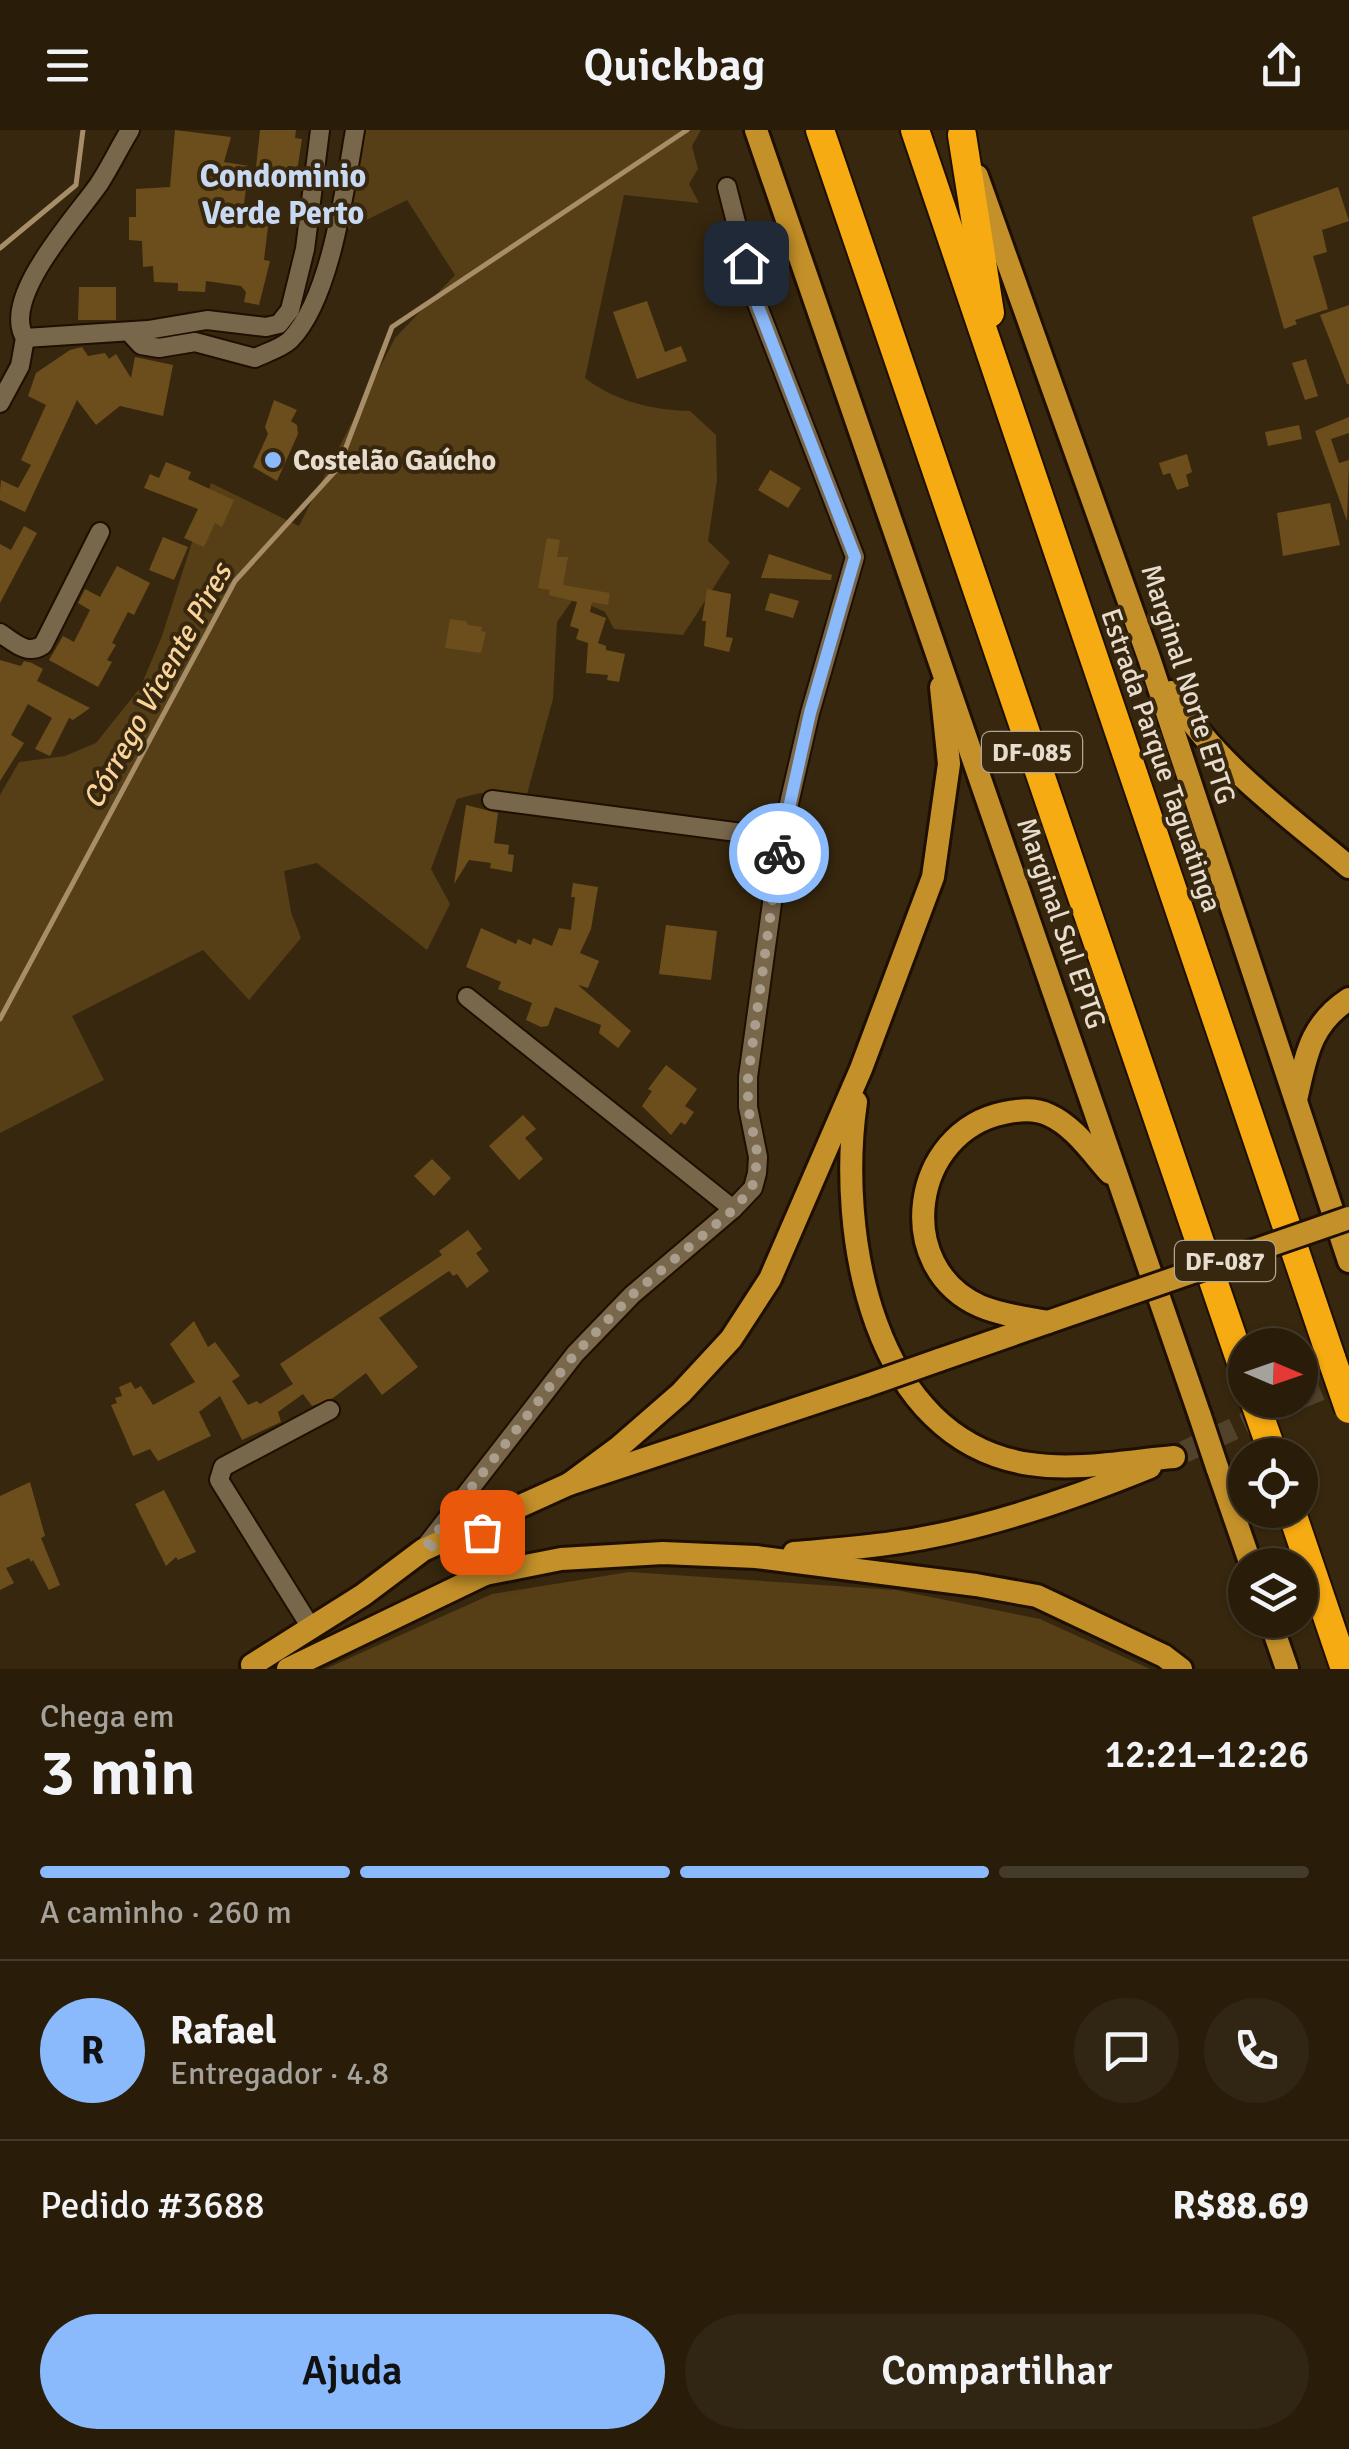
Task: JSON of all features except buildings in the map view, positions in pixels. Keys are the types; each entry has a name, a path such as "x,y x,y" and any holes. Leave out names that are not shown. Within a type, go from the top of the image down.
{"highway":[{"name":"DF-085","path":"820,130 1229,1328"},
{"name":"Estrada Parque Taguatinga","path":"915,130 1349,1409"},
{"path":"961,132 1004,398"},
{"path":"1297,1528 1345,1669"}],"main road":[{"name":"Marginal Sul EPTG","path":"756,132 1245,1548"},
{"name":"Marginal Norte EPTG","path":"961,132 1150,658 1349,1262"},
{"path":"568,1484 668,1404 731,1339 770,1279 861,1069 933,876 950,764 936,644"},
{"path":"1150,658 1186,719 1230,767 1349,867"},
{"path":"1295,1103 1306,1054 1320,1023 1349,999"},
{"path":"756,1557 896,1543 965,1527 1088,1491 1179,1454 1086,1466 1028,1464 975,1447 935,1418 888,1356 868,1301 855,1230 850,1148 861,1069"},
{"path":"1048,1322 979,1306 945,1277 932,1258 923,1209 928,1180 942,1151 963,1130 985,1118 1019,1111 1046,1112 1064,1122 1119,1184"},
{"name":"DF-087","path":"1048,1322 1349,1218"},
{"path":"252,1668 423,1550 568,1484 1048,1322"},
{"path":"472,1529 482,1532 492,1550 485,1574"},
{"path":"288,1669 485,1574 600,1555 663,1553 756,1557 1037,1596 1164,1656 1181,1669"},
{"path":"1277,1638 1288,1669"}],"street":[{"path":"0,403 20,366 25,338 20,320 33,278 130,130"},
{"path":"25,338 129,332 207,320 253,326 279,324 290,310 305,249 320,130"},
{"path":"129,332 140,346 159,348 195,342 255,358 289,342 318,294 355,130"},
{"path":"423,1550 575,1354 632,1295 733,1210 752,1188 757,1173 748,1077 780,838 810,713 855,557 756,301 726,187"},
{"path":"0,633 22,648 31,650 42,645 100,532"},
{"path":"492,800 780,838"},
{"path":"466,997 733,1210"},
{"path":"310,1626 219,1480 219,1472 330,1410"}],"shaded area":[{"path":"365,130 701,130 692,146 698,169 689,184 699,203 624,195 585,378 634,403 690,411 716,435 717,480 708,541 730,562 683,635 614,629 605,612 574,598 557,622 553,699 526,798 480,793 457,799 431,869 450,904 427,950 317,863 284,871 291,912 301,938 249,1000 203,950 72,1016 104,1080 0,1133 0,795 19,762 65,756 96,743 140,688 162,636 211,483 299,526 395,338 455,275 407,200 348,229"},
{"path":"629,1572 896,1590 1040,1619 1150,1669 325,1669 492,1594"}],"waterway":[{"path":"0,248 76,185 83,130"},
{"name":"Córrego Vicente Pires","path":"0,1019 235,581 338,468 392,327 687,130"}],"tunnel":[{"path":"1318,1391 1349,1378"},
{"path":"1184,1452 1257,1418"}],"way so far":[{"path":"482,1532 472,1529 423,1550 575,1354 632,1295 733,1210 752,1188 758,1157 748,1107 748,1077 779,853"}],"place":[{"name":"Costelão Gaúcho","path":"273,460"}],"district":[{"name":"Condominio Verde Perto","path":"283,194"}],"route":[{"path":"746,263 756,301 855,557 810,713 779,853"}]}
